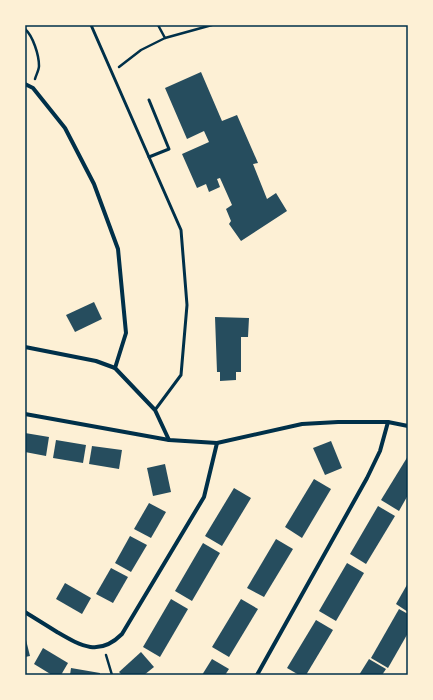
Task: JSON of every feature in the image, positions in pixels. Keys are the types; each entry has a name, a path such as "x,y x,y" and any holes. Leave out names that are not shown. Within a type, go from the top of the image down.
{"street":[{"path":"25,84 33,88 65,128 94,184 118,248 126,333 115,368"},
{"path":"25,347 96,361 115,368 155,410 169,440"},
{"path":"25,414 169,440 217,443 302,424 388,422 408,426"},
{"path":"256,675 367,478 380,451 388,422"},
{"path":"25,612 74,643 91,648 104,646 114,642 122,634 204,497 217,443"}],"lane":[{"path":"91,25 181,230 187,305 182,376 155,410"},
{"path":"149,100 169,149 149,157"}],"path":[{"path":"158,25 165,38"},
{"path":"112,72 141,50 165,38 212,25"},
{"path":"25,29 29,33 37,51 39,66 33,88"},
{"path":"104,646 112,675"}],"building":[{"path":"201,72 222,121 237,115 258,163 253,164 267,199 276,193 287,211 241,241 229,224 231,221 226,209 232,205 220,178 217,179 220,187 209,192 206,184 197,188 182,154 209,142 204,131 187,139 165,88"},
{"path":"94,302 102,319 75,332 66,315"},
{"path":"215,317 249,318 248,337 241,337 241,372 236,372 236,380 220,381 220,372 217,372"},
{"path":"25,433 49,437 46,456 25,452"},
{"path":"56,440 86,445 83,463 53,458"},
{"path":"331,441 342,468 325,475 313,448"},
{"path":"92,446 122,450 119,469 89,464"},
{"path":"408,456 408,495 399,511 381,500"},
{"path":"165,464 171,492 153,496 147,468"},
{"path":"314,479 331,489 302,538 285,527"},
{"path":"234,488 251,498 222,546 205,536"},
{"path":"149,503 166,512 151,538 134,529"},
{"path":"378,506 395,516 366,564 350,554"},
{"path":"130,536 147,545 131,572 115,563"},
{"path":"276,539 293,549 264,597 247,588"},
{"path":"203,543 220,553 192,601 175,591"},
{"path":"347,563 364,573 336,621 319,611"},
{"path":"111,568 128,577 113,603 96,594"},
{"path":"65,583 91,598 82,614 56,599"},
{"path":"408,583 408,612 396,604"},
{"path":"171,599 188,609 160,657 143,647"},
{"path":"241,599 258,609 229,657 212,647"},
{"path":"399,609 408,614 408,633 388,668 371,658"},
{"path":"316,620 333,630 306,675 299,675 287,668"},
{"path":"25,636 30,656 25,657"},
{"path":"43,648 68,663 61,675 52,675 34,664"},
{"path":"141,652 154,667 144,675 122,675 119,672"},
{"path":"212,659 229,669 225,675 202,675"},
{"path":"369,659 386,669 382,675 359,675"},
{"path":"71,668 100,673 100,675 70,675"}]}
